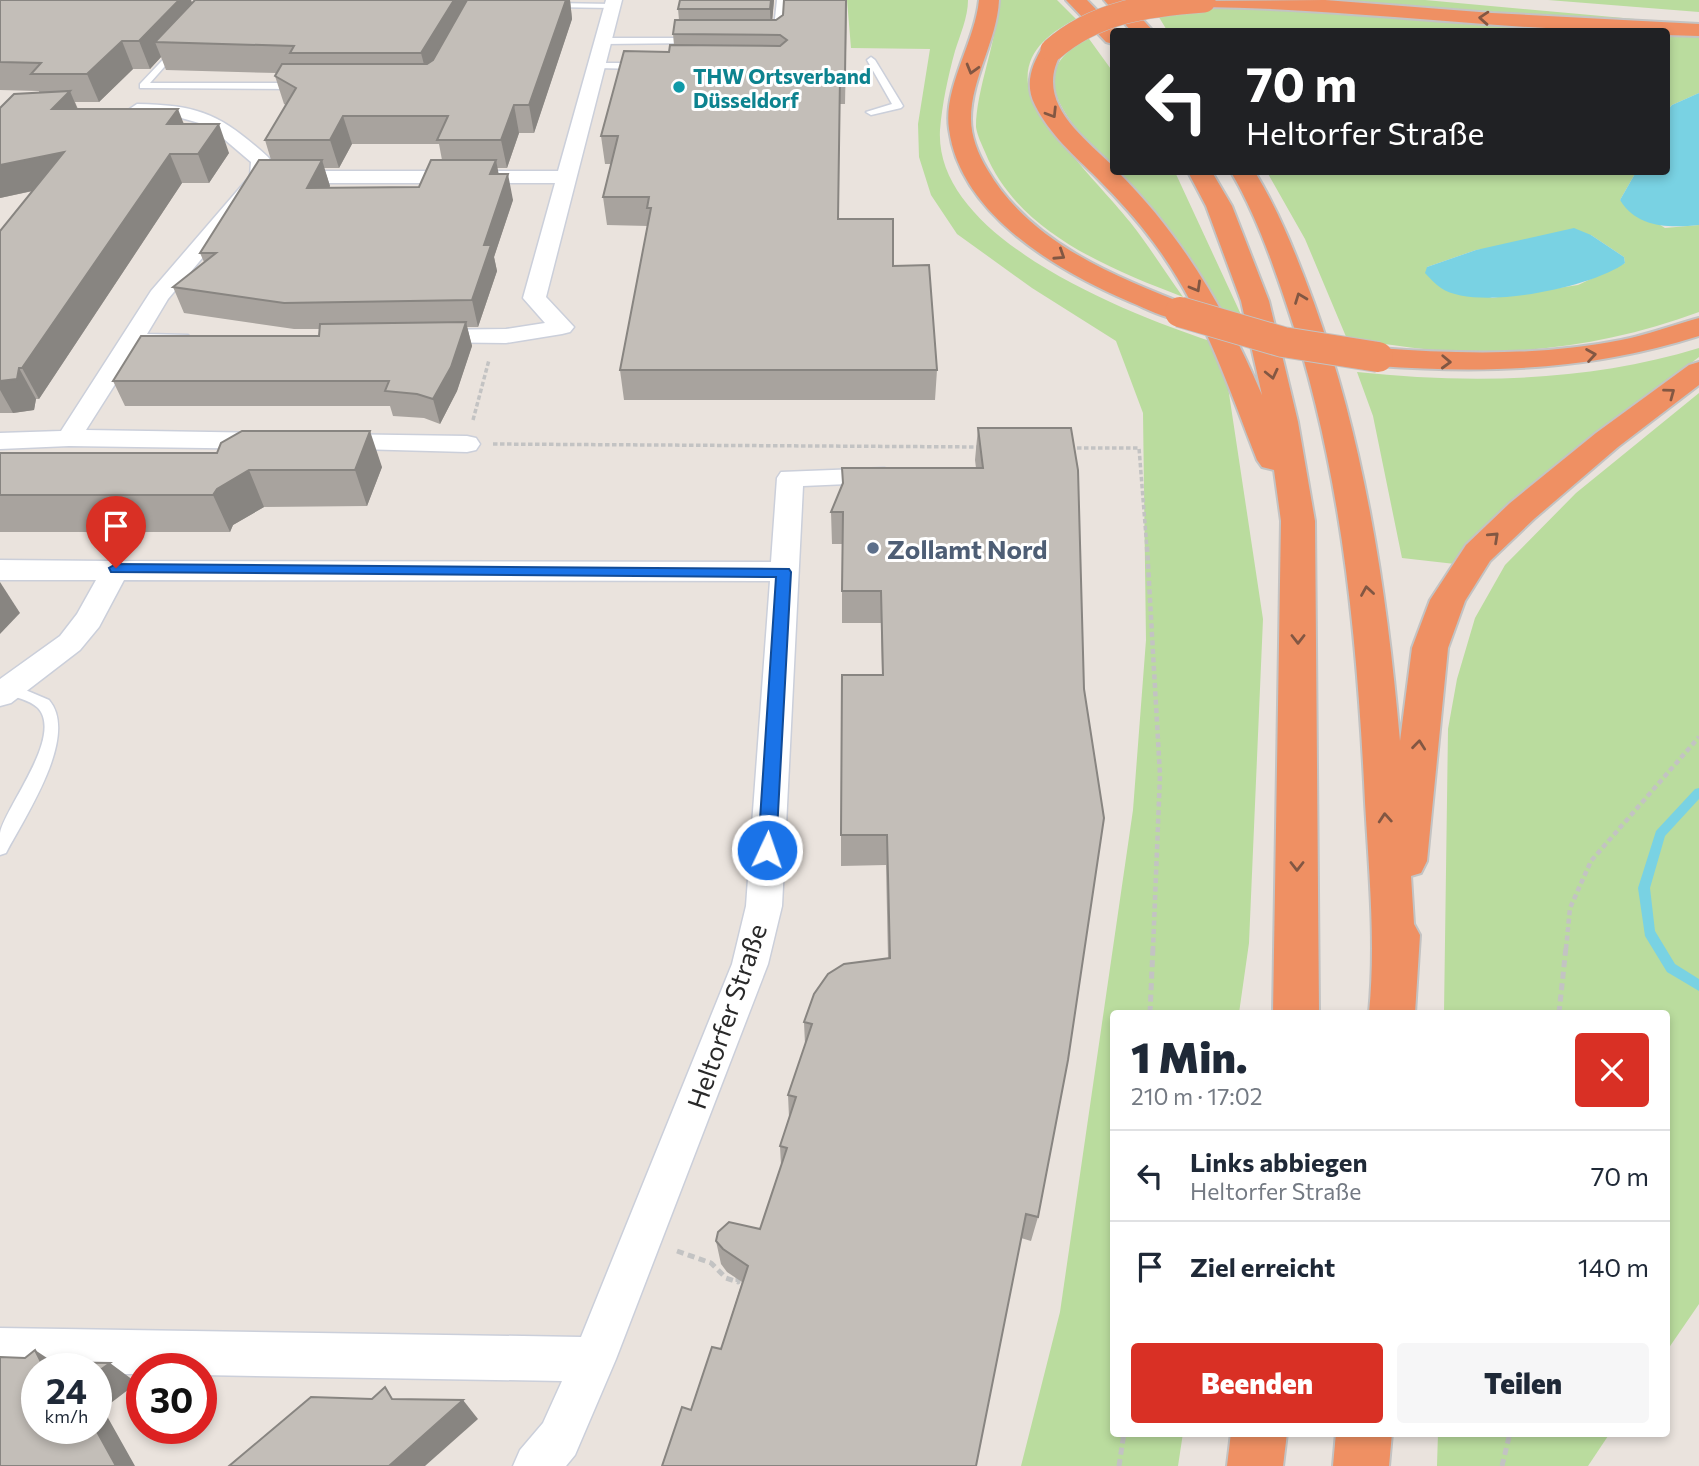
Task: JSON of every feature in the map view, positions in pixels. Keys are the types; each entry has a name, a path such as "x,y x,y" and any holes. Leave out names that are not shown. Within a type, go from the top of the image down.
{"highway":[{"path":"989,0 960,114 966,151 983,186 1019,224 1066,259 1120,288 1180,312 1283,342 1378,357 1491,363 1582,357 1642,346 1699,327"},
{"path":"1076,0 1110,35"},
{"path":"1114,0 1140,28"},
{"path":"1492,0 1699,20"},
{"path":"1298,522 1227,349 1194,283 1151,223 1073,140 1046,105 1040,91 1041,76 1044,62 1052,50 1075,32 1106,17 1146,7 1204,1 1272,2 1492,19 1661,28"},
{"path":"1670,28 1699,30"},
{"path":"1202,175 1219,206 1255,301 1283,422 1298,522 1296,1010"},
{"path":"1245,175 1261,201 1302,302 1334,403 1355,508 1372,623 1395,959"},
{"path":"1392,1010 1395,959 1430,648 1448,600 1478,553 1522,511 1607,440 1699,371"},
{"path":"1255,1466 1259,1437"},
{"path":"1361,1466 1364,1437"}],"street":[{"path":"409,338 506,337 562,327 534,298 613,3"},
{"path":"69,438 159,296 261,177 261,161 220,125 210,120 178,111 118,110"},
{"path":"261,177 566,177"},
{"path":"131,341 201,340"},
{"path":"0,441 69,438 467,444"},
{"name":"Heltorfer Straße","path":"536,1466 559,1439 594,1359 750,964 764,906 790,478 906,476"},
{"path":"0,570 116,568 784,572"},
{"path":"4,692 70,643 89,620 116,568"},
{"path":"0,1350 594,1359"}],"lane":[{"path":"764,41 777,41 781,0"},
{"path":"554,1 553,5 559,7 613,3"},
{"path":"604,41 700,41"},
{"path":"179,46 143,86 308,86"},
{"path":"871,60 898,106 871,112"},
{"path":"597,65 646,66"},
{"path":"0,848 48,750 54,725 49,710 41,702 4,692"}],"path":[{"path":"489,360 467,444 985,447"},
{"path":"1069,447 1139,448 1154,641 1160,775 1150,1010"},
{"path":"1559,1010 1570,908 1591,861 1699,737"},
{"path":"643,1240 711,1263 726,1278 738,1278 746,1291"},
{"path":"1119,1466 1123,1437"},
{"path":"1502,1466 1509,1437"}],"green space":[{"path":"847,0 968,0 948,80 940,130 946,169 968,205 1001,237 1042,266 1132,312 1210,341 1228,387 1263,619 1249,943 1239,1010 1110,1010 1110,1437 1182,1437 1178,1466 1021,1466 1060,1312 1133,810 1146,640 1143,413 1116,341 1032,288 957,234 931,195 919,157 918,124 930,49 851,48"},
{"path":"998,0 1057,0 1076,19 1057,30 1035,52 1028,72 1028,84 1033,99 1056,135 1130,222 1183,297 1125,273 1068,244 1019,204 1000,180 978,137 976,127 995,30"},
{"path":"1311,0 1425,0 1668,22 1489,14"},
{"path":"1548,0 1699,0 1699,12"},
{"path":"1254,4 1601,28 1166,28 1157,14"},
{"path":"1670,33 1699,35 1699,93 1670,107"},
{"path":"1087,36 1110,68 1110,165 1083,137 1057,98 1055,72 1068,52"},
{"path":"1119,175 1176,175 1244,321 1223,314 1175,239"},
{"path":"1269,175 1634,175 1620,200 1665,228 1699,225 1699,312 1672,321 1616,337 1532,350 1458,352 1347,339 1305,239","holes":["1591,235 1624,257 1625,263 1578,285 1492,298 1427,267 1476,250"]},
{"path":"1699,348 1699,357 1536,483 1455,564 1402,558 1373,416 1357,372 1486,379 1572,374 1615,368"},
{"path":"1699,393 1699,1304 1670,1346 1670,1010 1444,1010 1448,729 1457,679 1475,618 1505,565 1576,493"},
{"path":"1438,1437 1607,1437 1588,1466 1437,1466"}],"water":[{"path":"1699,93 1699,225 1665,226 1645,221 1635,216 1620,200 1634,175 1670,175 1672,105"},
{"path":"1574,228 1591,235 1624,257 1625,263 1609,272 1562,288 1506,297 1458,295 1441,288 1425,273 1427,267 1476,250"}],"building":[{"path":"0,0 179,0 139,41 122,41 87,74 31,74 41,63 0,62"},
{"path":"195,0 454,0 421,53 290,53 294,46 155,42"},
{"path":"467,0 566,0 529,105 514,105 501,140 437,140 448,116 343,116 330,140 265,140 296,88 275,76 282,64 427,64 433,60"},
{"path":"680,0 771,0 770,9 678,9"},
{"path":"784,0 846,0 845,77 840,77 838,219 893,219 893,266 929,265 937,370 620,370 651,208 647,208 649,197 603,197 618,136 601,136 624,51 669,52 670,45 780,46 787,40 780,35 673,34 675,20 776,20 783,15"},
{"path":"70,91 52,109 178,109 167,124 219,124 198,154 170,154 22,368 19,368 17,379 0,381 0,231 64,152 0,165 0,108 14,94"},
{"path":"259,160 322,160 307,188 419,187 431,160 496,160 490,174 508,174 484,245 491,245 472,300 284,303 173,287 216,253 200,253"},
{"path":"466,322 451,367 433,399 417,394 385,391 389,381 113,381 141,336 319,336 320,324"},
{"path":"978,428 1071,428 1078,470 1084,689 1104,818 1068,1060 1038,1217 1026,1214 976,1466 662,1466 682,1407 691,1410 712,1347 721,1349 748,1266 723,1249 716,1241 718,1232 729,1222 760,1229 787,1148 780,1146 796,1097 788,1095 812,1024 804,1022 814,994 828,974 844,964 890,958 887,835 841,835 842,675 883,675 881,591 842,591 843,512 831,512 843,483 842,468 983,468"},
{"path":"242,431 370,431 355,470 249,470 217,489 213,495 0,495 0,453 217,453 221,443"},
{"path":"0,1357 21,1358 21,1444 104,1444 116,1466 0,1466"},
{"path":"385,1387 392,1399 463,1400 389,1466 229,1466 311,1397 372,1399"}],"waterway":[{"path":"1699,792 1660,834 1644,888 1649,932 1671,968 1699,986"}],"place":[{"name":"THW Ortsverband Düsseldorf","path":"679,87"},
{"name":"Zollamt Nord","path":"873,548"}],"route":[{"path":"116,568 784,572 767,850"}]}
